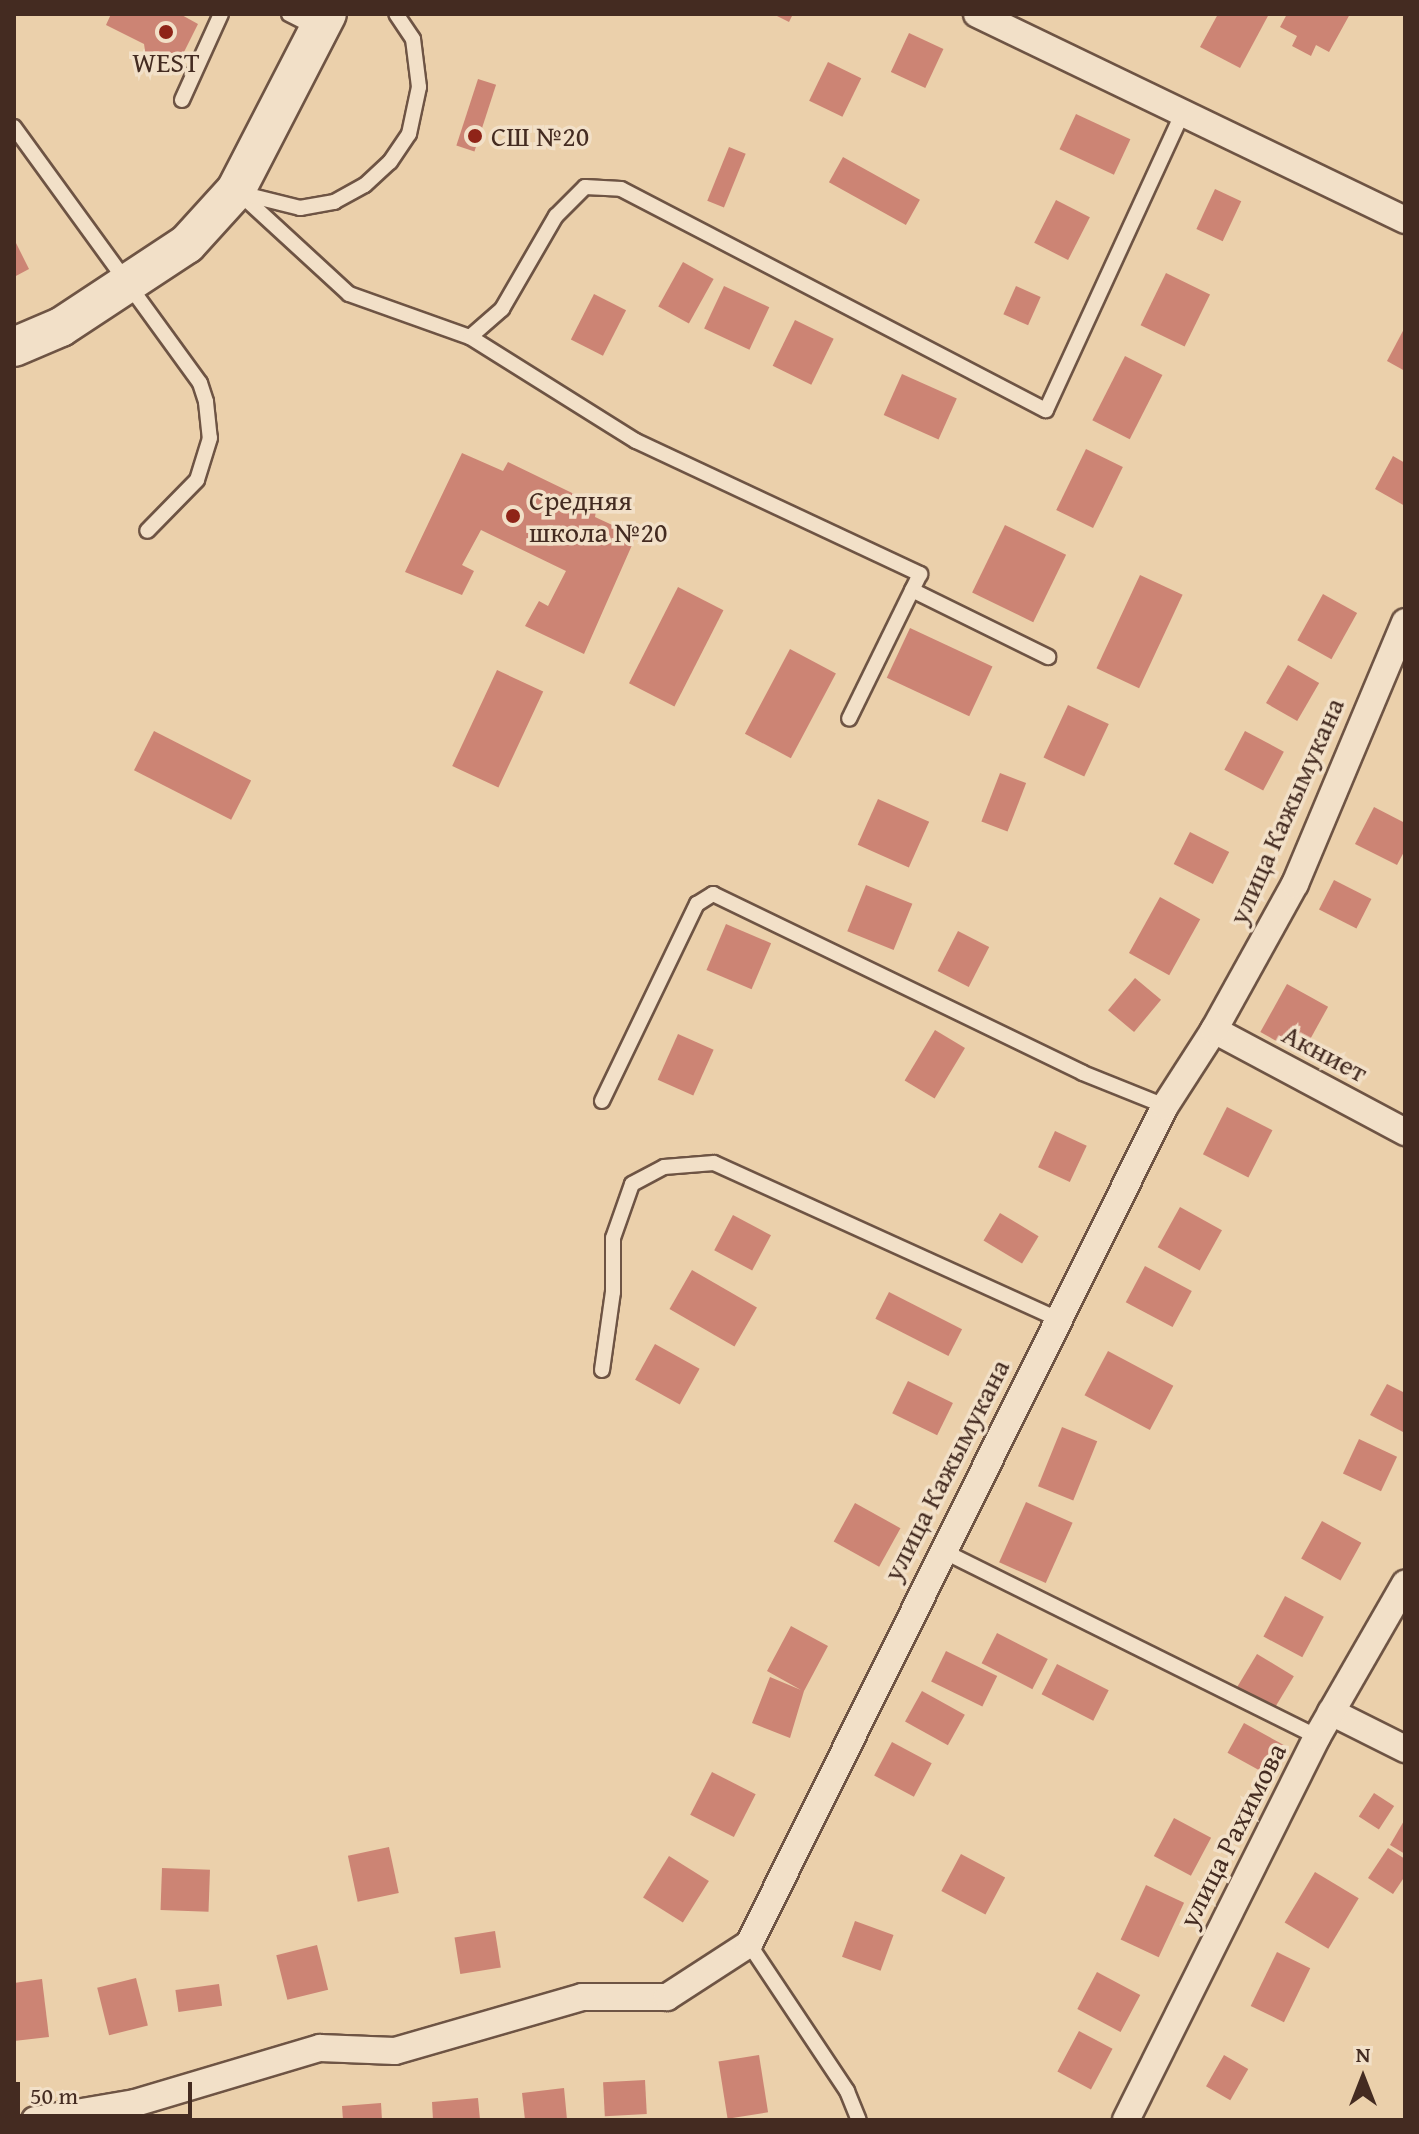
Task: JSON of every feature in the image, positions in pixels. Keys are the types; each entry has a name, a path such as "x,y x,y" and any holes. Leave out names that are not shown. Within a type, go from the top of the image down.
{"street":[{"path":"977,14 1405,220"},
{"path":"14,347 61,327 187,244 236,190 311,19"},
{"name":"улица Кажымукана","path":"749,1944 941,1550 1165,1106 1214,1030 1295,884 1402,633"},
{"name":"Акниет","path":"1214,1030 1405,1132"},
{"name":"улица Рахимова","path":"1126,2120 1317,1737 1405,1584"},
{"path":"1331,1712 1405,1749"},
{"path":"35,2120 135,2103 320,2048 395,2051 582,1997 667,1997 749,1944"}],"lane":[{"path":"182,100 221,14"},
{"path":"236,190 270,204 300,208 334,202 365,185 390,162 409,134 419,87 413,39 396,14"},
{"path":"470,337 502,309 556,216 585,187 621,189 1046,410 1183,112"},
{"path":"14,127 126,287 200,383 210,422 206,460 197,480 147,531"},
{"path":"236,190 349,294 470,337 636,441 920,574 849,719"},
{"path":"912,590 1048,657"},
{"path":"602,1101 697,904 713,894 1083,1073 1165,1106"},
{"path":"602,1370 613,1292 613,1238 632,1184 664,1167 714,1163 1058,1319"},
{"path":"941,1550 1317,1737"},
{"path":"749,1944 847,2091 859,2120"}],"building":[{"path":"111,14 180,14 198,24 180,60 161,52 146,57 144,44 106,25"},
{"path":"773,14 793,14 789,22"},
{"path":"1218,14 1269,14 1240,68 1200,47"},
{"path":"1287,14 1350,14 1329,52 1316,45 1311,56 1292,46 1297,36 1280,27"},
{"path":"909,33 943,49 925,88 891,72"},
{"path":"828,62 861,78 842,117 809,101"},
{"path":"478,79 496,85 474,151 456,146"},
{"path":"1076,114 1130,139 1114,175 1060,149"},
{"path":"729,147 746,154 724,208 707,201"},
{"path":"843,157 920,200 906,225 829,182"},
{"path":"1215,189 1241,201 1223,241 1196,229"},
{"path":"1056,200 1090,217 1068,260 1034,243"},
{"path":"14,239 29,269 14,277"},
{"path":"683,262 714,279 689,324 658,307"},
{"path":"1166,273 1210,294 1185,347 1141,325"},
{"path":"724,286 769,307 749,350 704,329"},
{"path":"1016,286 1041,297 1028,325 1003,314"},
{"path":"594,294 626,310 603,356 571,339"},
{"path":"795,320 834,339 811,385 773,366"},
{"path":"1405,327 1405,371 1387,361"},
{"path":"1125,356 1162,375 1130,439 1092,420"},
{"path":"902,374 957,398 939,440 884,415"},
{"path":"1086,449 1123,467 1093,528 1056,510"},
{"path":"462,453 503,471 508,462 597,505 595,517 636,536 584,654 525,626 539,601 548,606 566,571 481,530 462,565 474,571 462,595 405,572"},
{"path":"1393,456 1405,463 1405,506 1375,489"},
{"path":"1005,525 1066,555 1033,622 972,592"},
{"path":"1140,575 1183,595 1139,688 1096,668"},
{"path":"678,587 723,610 674,706 629,683"},
{"path":"1323,594 1357,613 1331,659 1297,640"},
{"path":"910,628 992,666 969,716 887,678"},
{"path":"790,649 836,673 791,758 745,734"},
{"path":"1288,665 1319,683 1297,721 1266,703"},
{"path":"497,670 543,692 498,788 452,766"},
{"path":"1068,705 1109,724 1084,777 1043,758"},
{"path":"154,731 251,780 231,820 134,770"},
{"path":"1245,731 1284,752 1263,791 1224,770"},
{"path":"1000,773 1026,783 1008,832 981,822"},
{"path":"878,799 929,822 909,867 858,845"},
{"path":"1374,807 1405,823 1405,850 1397,865 1355,844"},
{"path":"1190,832 1229,852 1213,884 1174,864"},
{"path":"1334,880 1371,899 1356,928 1319,909"},
{"path":"866,885 912,904 894,950 847,931"},
{"path":"1160,897 1200,919 1169,975 1129,953"},
{"path":"726,924 771,943 752,989 706,970"},
{"path":"958,931 989,947 969,987 938,971"},
{"path":"1135,978 1161,1000 1134,1032 1108,1010"},
{"path":"1287,984 1328,1007 1301,1055 1260,1032"},
{"path":"935,1030 965,1048 935,1099 905,1081"},
{"path":"678,1034 714,1050 693,1096 658,1080"},
{"path":"1227,1107 1272,1130 1248,1177 1203,1154"},
{"path":"1055,1131 1087,1146 1070,1182 1038,1167"},
{"path":"1180,1207 1222,1230 1200,1271 1158,1247"},
{"path":"1000,1213 1039,1236 1022,1264 984,1240"},
{"path":"733,1215 771,1235 752,1271 714,1250"},
{"path":"1145,1266 1192,1291 1173,1327 1126,1302"},
{"path":"692,1270 757,1308 734,1346 670,1309"},
{"path":"889,1292 962,1329 948,1356 875,1319"},
{"path":"655,1344 700,1369 680,1405 635,1380"},
{"path":"1108,1351 1173,1386 1150,1430 1085,1395"},
{"path":"908,1381 953,1403 937,1435 892,1413"},
{"path":"1387,1384 1405,1393 1405,1433 1370,1415"},
{"path":"1062,1427 1097,1441 1073,1501 1038,1486"},
{"path":"1359,1439 1397,1457 1381,1491 1343,1473"},
{"path":"1026,1502 1073,1523 1046,1583 999,1562"},
{"path":"855,1503 900,1528 879,1567 834,1541"},
{"path":"1322,1521 1361,1543 1341,1580 1301,1559"},
{"path":"1285,1596 1324,1617 1302,1657 1263,1637"},
{"path":"791,1626 828,1646 804,1691 790,1738 752,1723 770,1677 801,1690 767,1671"},
{"path":"997,1633 1048,1659 1032,1689 982,1663"},
{"path":"946,1651 997,1676 982,1707 931,1682"},
{"path":"1257,1654 1294,1676 1274,1710 1237,1687"},
{"path":"1057,1664 1109,1690 1093,1721 1042,1694"},
{"path":"922,1691 965,1715 948,1745 905,1722"},
{"path":"1244,1723 1283,1745 1267,1775 1228,1753"},
{"path":"892,1742 932,1763 914,1797 874,1776"},
{"path":"712,1772 756,1794 734,1837 690,1815"},
{"path":"1374,1793 1394,1806 1379,1830 1359,1816"},
{"path":"1174,1818 1211,1838 1191,1876 1154,1856"},
{"path":"1405,1819 1405,1854 1390,1845"},
{"path":"389,1847 399,1893 358,1902 348,1856"},
{"path":"1388,1848 1405,1859 1405,1876 1393,1894 1368,1878"},
{"path":"961,1854 1005,1877 985,1915 941,1891"},
{"path":"669,1856 709,1881 683,1922 643,1898"},
{"path":"162,1868 210,1870 209,1912 161,1910"},
{"path":"1315,1872 1359,1898 1328,1949 1285,1923"},
{"path":"1146,1885 1184,1903 1159,1957 1121,1939"},
{"path":"855,1921 894,1935 881,1971 842,1957"},
{"path":"495,1931 501,1968 460,1974 455,1937"},
{"path":"317,1945 328,1990 287,2000 276,1955"},
{"path":"1277,1952 1310,1968 1284,2022 1251,2006"},
{"path":"1097,1972 1140,1995 1121,2032 1077,2009"},
{"path":"136,1978 148,2026 109,2035 97,1988"},
{"path":"42,1979 49,2037 14,2041 14,1983"},
{"path":"219,1984 222,2006 178,2012 175,1990"},
{"path":"1079,2031 1113,2049 1091,2089 1057,2072"},
{"path":"759,2055 768,2112 728,2119 719,2061"},
{"path":"1224,2055 1248,2069 1230,2100 1206,2086"},
{"path":"645,2080 647,2114 605,2116 603,2082"},
{"path":"564,2088 567,2120 525,2120 522,2093"},
{"path":"478,2098 480,2120 433,2120 432,2102"},
{"path":"381,2103 382,2120 343,2120 342,2106"}],"place":[{"name":"WEST","path":"166,32"},
{"name":"СШ №20","path":"475,136"},
{"name":"Средняя школа №20","path":"513,516"}]}
